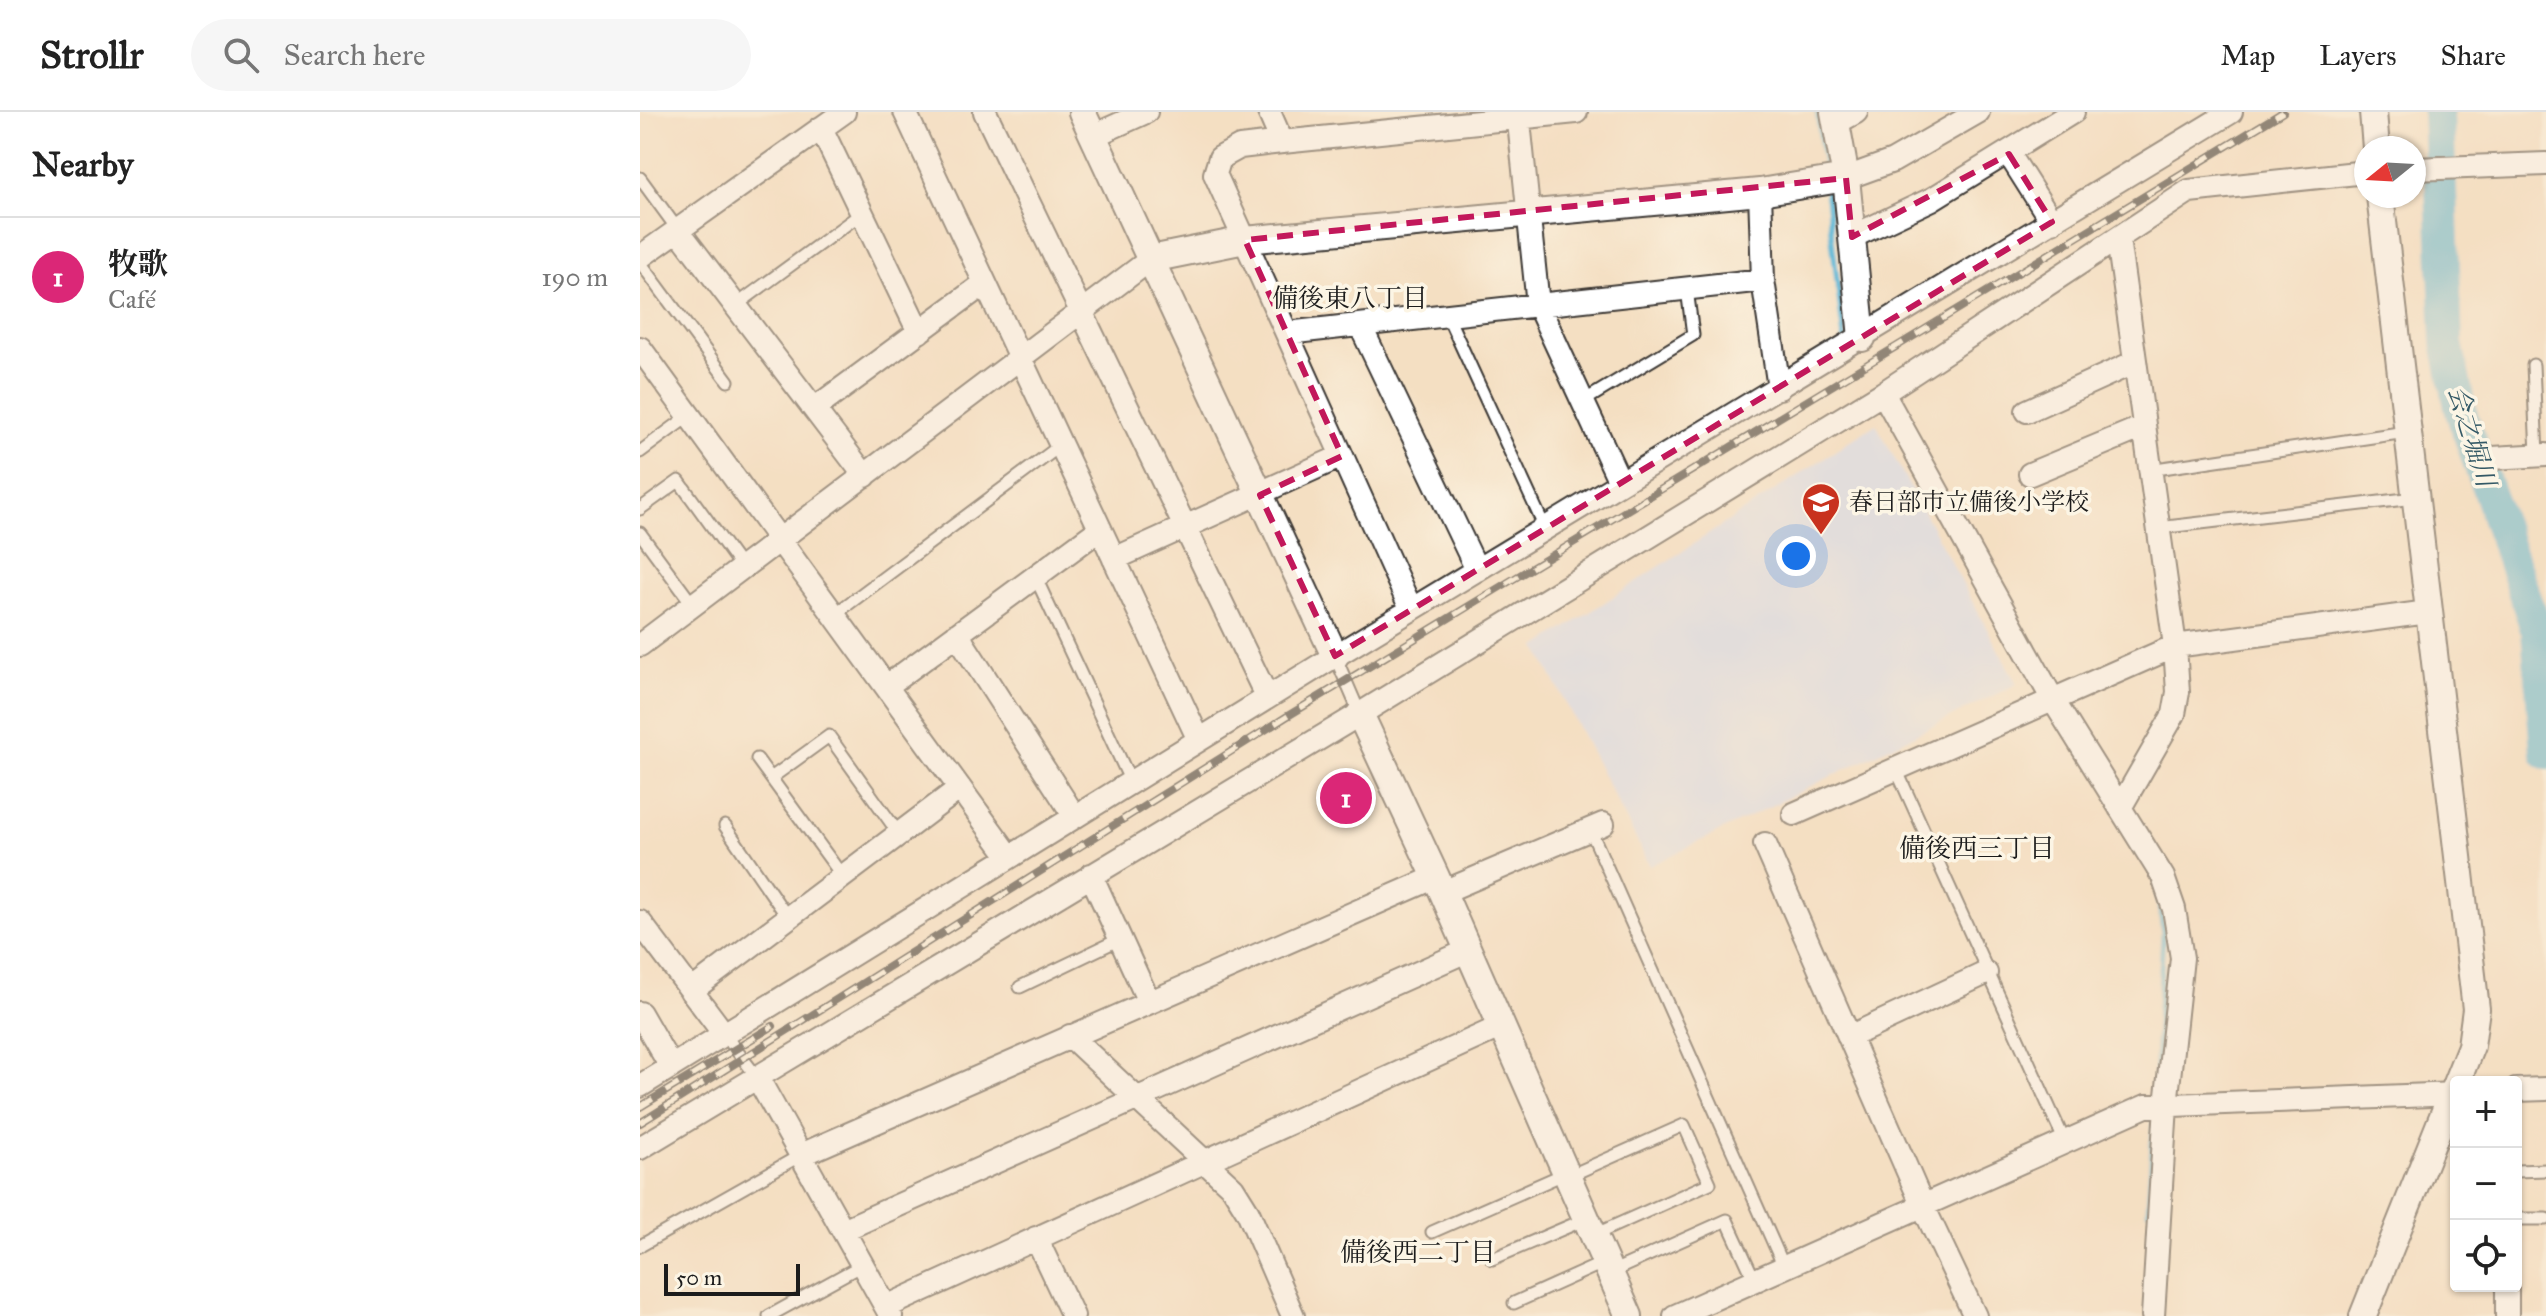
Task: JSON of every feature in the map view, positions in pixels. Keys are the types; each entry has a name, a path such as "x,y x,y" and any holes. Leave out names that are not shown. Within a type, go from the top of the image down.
{"street":[{"path":"905,112 1199,740"},
{"path":"985,112 1267,697"},
{"path":"1082,112 1335,656"},
{"path":"1093,136 1146,112"},
{"path":"1269,112 1282,142"},
{"path":"1411,609 1215,174 1220,158 1240,147 1441,119 1576,112"},
{"path":"640,645 1151,259 1245,240 1760,192 1846,178 1893,161 1978,112"},
{"path":"1852,237 1932,199 2073,112"},
{"path":"640,1086 1267,697 2231,112"},
{"path":"2373,112 2375,136"},
{"path":"1518,115 1538,305 1620,482"},
{"path":"1842,116 1862,338"},
{"path":"640,260 834,117 862,213 919,332"},
{"path":"2009,154 2052,222"},
{"path":"2426,169 2546,164"},
{"path":"640,1148 1360,714 1883,393 2189,191 2354,173"},
{"path":"1760,192 1763,280 1779,388"},
{"path":"2381,208 2476,1009 2471,1046 2459,1076"},
{"path":"678,230 865,476"},
{"path":"2118,239 2175,646 2178,692 2174,714 2120,808"},
{"path":"1287,333 1763,280"},
{"path":"814,409 985,283"},
{"path":"1360,325 1477,570"},
{"path":"640,348 1010,857"},
{"path":"2027,411 2135,362"},
{"path":"1883,393 2053,700 2163,877 2174,909 2182,958 2166,1105 2153,1316"},
{"path":"2030,474 2143,427"},
{"path":"2492,458 2542,455"},
{"path":"1114,559 1342,456"},
{"path":"887,686 1100,529"},
{"path":"1794,814 2175,646 2428,612"},
{"path":"957,634 1075,817"},
{"path":"1360,714 1440,884 1629,1316"},
{"path":"691,991 960,788"},
{"path":"801,1155 1149,1002 1440,884 1597,826"},
{"path":"1765,844 1923,1206 1975,1316"},
{"path":"1091,875 1149,1002"},
{"path":"640,922 724,1034"},
{"path":"843,1230 1140,1100 1469,950"},
{"path":"1849,1037 1986,973"},
{"path":"640,1013 671,1067"},
{"path":"757,1077 887,1313 1036,1238 1502,1026"},
{"path":"1070,1036 1233,1188 1248,1212 1293,1316"},
{"path":"2522,1090 2546,1089"},
{"path":"1675,1316 2146,1106 2450,1094"},
{"path":"2363,1316 2450,1099"},
{"path":"1036,1238 1073,1316"},
{"path":"2507,1292 2507,1316"}],"lane":[{"path":"640,178 678,230"},
{"path":"735,306 862,213"},
{"path":"640,260 728,381"},
{"path":"1582,402 1693,335 1687,289"},
{"path":"1447,315 1545,528"},
{"path":"2533,365 2542,455"},
{"path":"640,452 690,415"},
{"path":"2149,470 2406,432"},
{"path":"835,614 1061,445"},
{"path":"640,509 679,481 742,568"},
{"path":"2158,528 2414,498"},
{"path":"640,533 693,605"},
{"path":"1035,576 1131,782"},
{"path":"1335,656 1360,714"},
{"path":"771,778 829,736 899,834"},
{"path":"757,759 843,877"},
{"path":"1896,769 2065,1142"},
{"path":"725,826 788,918"},
{"path":"1597,826 1784,1267"},
{"path":"1020,987 1120,939"},
{"path":"724,1034 757,1077"},
{"path":"1432,1232 1684,1125 1710,1183 1492,1259"},
{"path":"640,1246 801,1155"},
{"path":"2522,1171 2546,1170"},
{"path":"2522,1219 2546,1219"},
{"path":"1514,1303 1727,1220 1755,1281"},
{"path":"769,1316 862,1265"}],"highlighted area":[{"path":"2009,154 2052,222 1335,656 1260,495 1342,456 1245,240 1846,178 1852,237"}],"shaded area":[{"name":"春日部市立備後小学校","path":"1876,424 2017,684 1650,866 1537,647"}],"waterway":[{"path":"1817,112 1825,175"},
{"name":"会之堀川","path":"2438,112 2447,343 2461,412 2537,631 2546,753"},
{"path":"1826,189 1844,338"},
{"path":"2154,1099 2163,933 2158,894"},
{"path":"2148,1211 2154,1113"}],"railway":[{"path":"640,1123 1286,717 2283,112"},
{"path":"640,1107 773,1026"}],"place":[{"name":"春日部市立備後小学校","path":"1821,536"},
{"name":"牧歌","path":"1346,798"}],"district":[{"name":"備後東八丁目","path":"1350,298"},
{"name":"備後西三丁目","path":"1977,848"},
{"name":"備後西二丁目","path":"1418,1252"}]}
